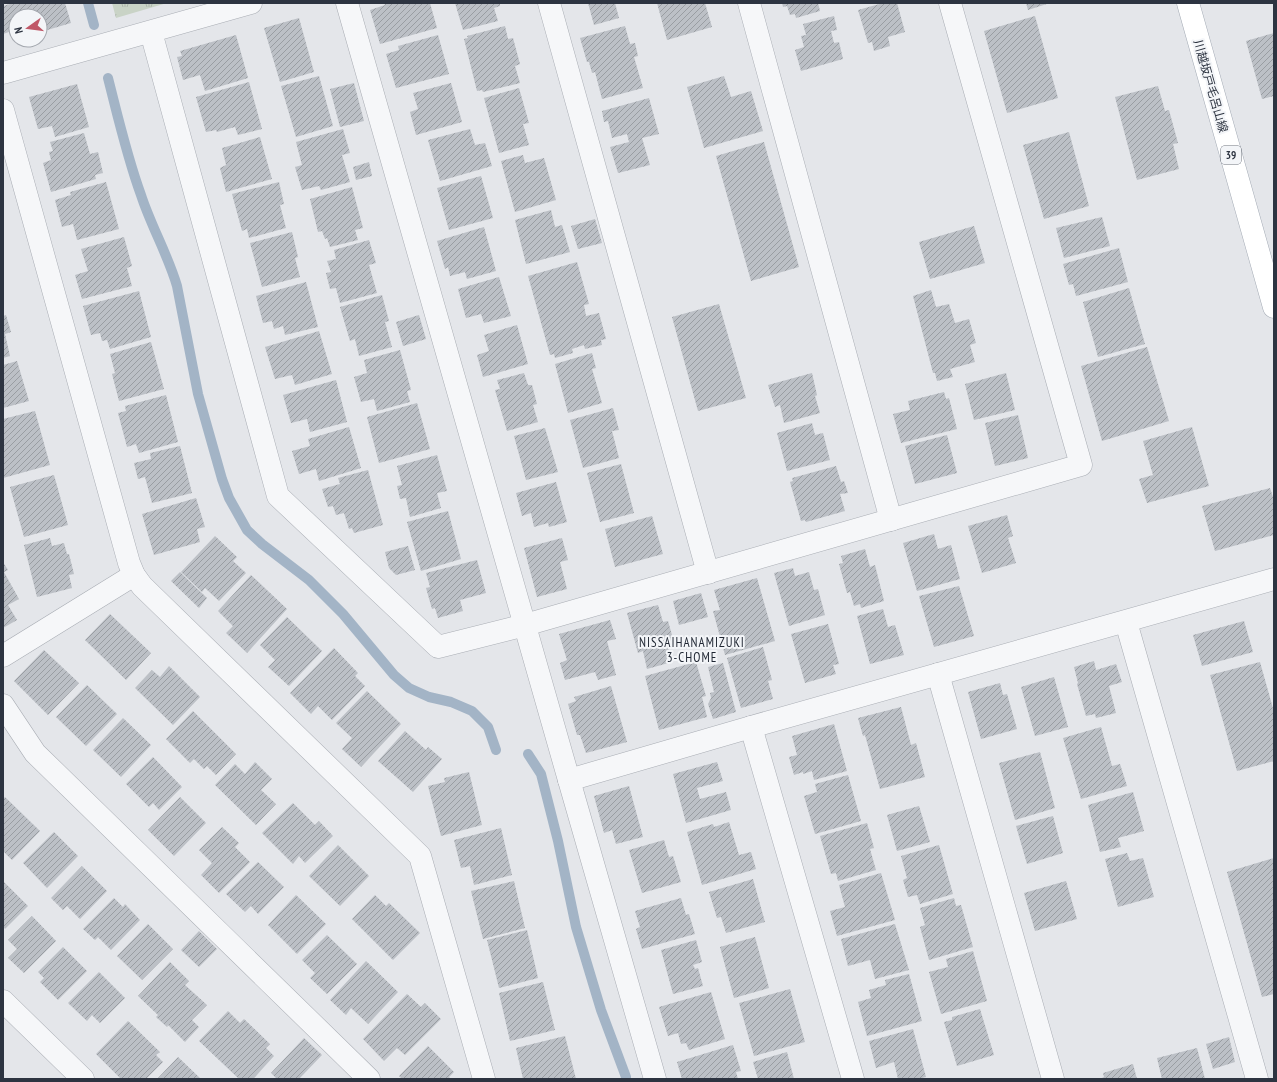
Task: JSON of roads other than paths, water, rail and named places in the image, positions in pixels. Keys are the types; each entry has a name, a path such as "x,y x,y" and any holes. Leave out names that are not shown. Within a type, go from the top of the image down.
{"main road":[{"name":"川越坂戸毛呂山線","path":"1188,3 1274,307"}],"street":[{"path":"3,73 250,3"},
{"path":"347,3 568,780 656,1079"},
{"path":"549,3 708,573"},
{"path":"749,3 891,520"},
{"path":"150,32 278,496 438,647 525,625 1081,465 950,3"},
{"path":"3,110 127,555 134,575 142,586 420,856 484,1079"},
{"path":"3,656 134,575"},
{"path":"568,780 1274,579"},
{"path":"1126,622 1257,1079"},
{"path":"938,674 1053,1079"},
{"path":"3,705 35,753 369,1079"},
{"path":"751,727 853,1079"},
{"path":"3,1002 83,1079"}],"waterway":[{"path":"88,3 94,25"},
{"path":"108,78 131,166 145,207 169,263 177,286 198,394 222,479 229,498 247,530 262,544 309,580 343,614 394,675 409,688 429,697 451,702 472,711 488,727 496,750"},
{"path":"528,754 541,774 558,841 576,927 601,1010 626,1077"}],"district":[{"name":"NISSAIHANAMIZUKI 3-CHOME","path":"692,650"}]}
